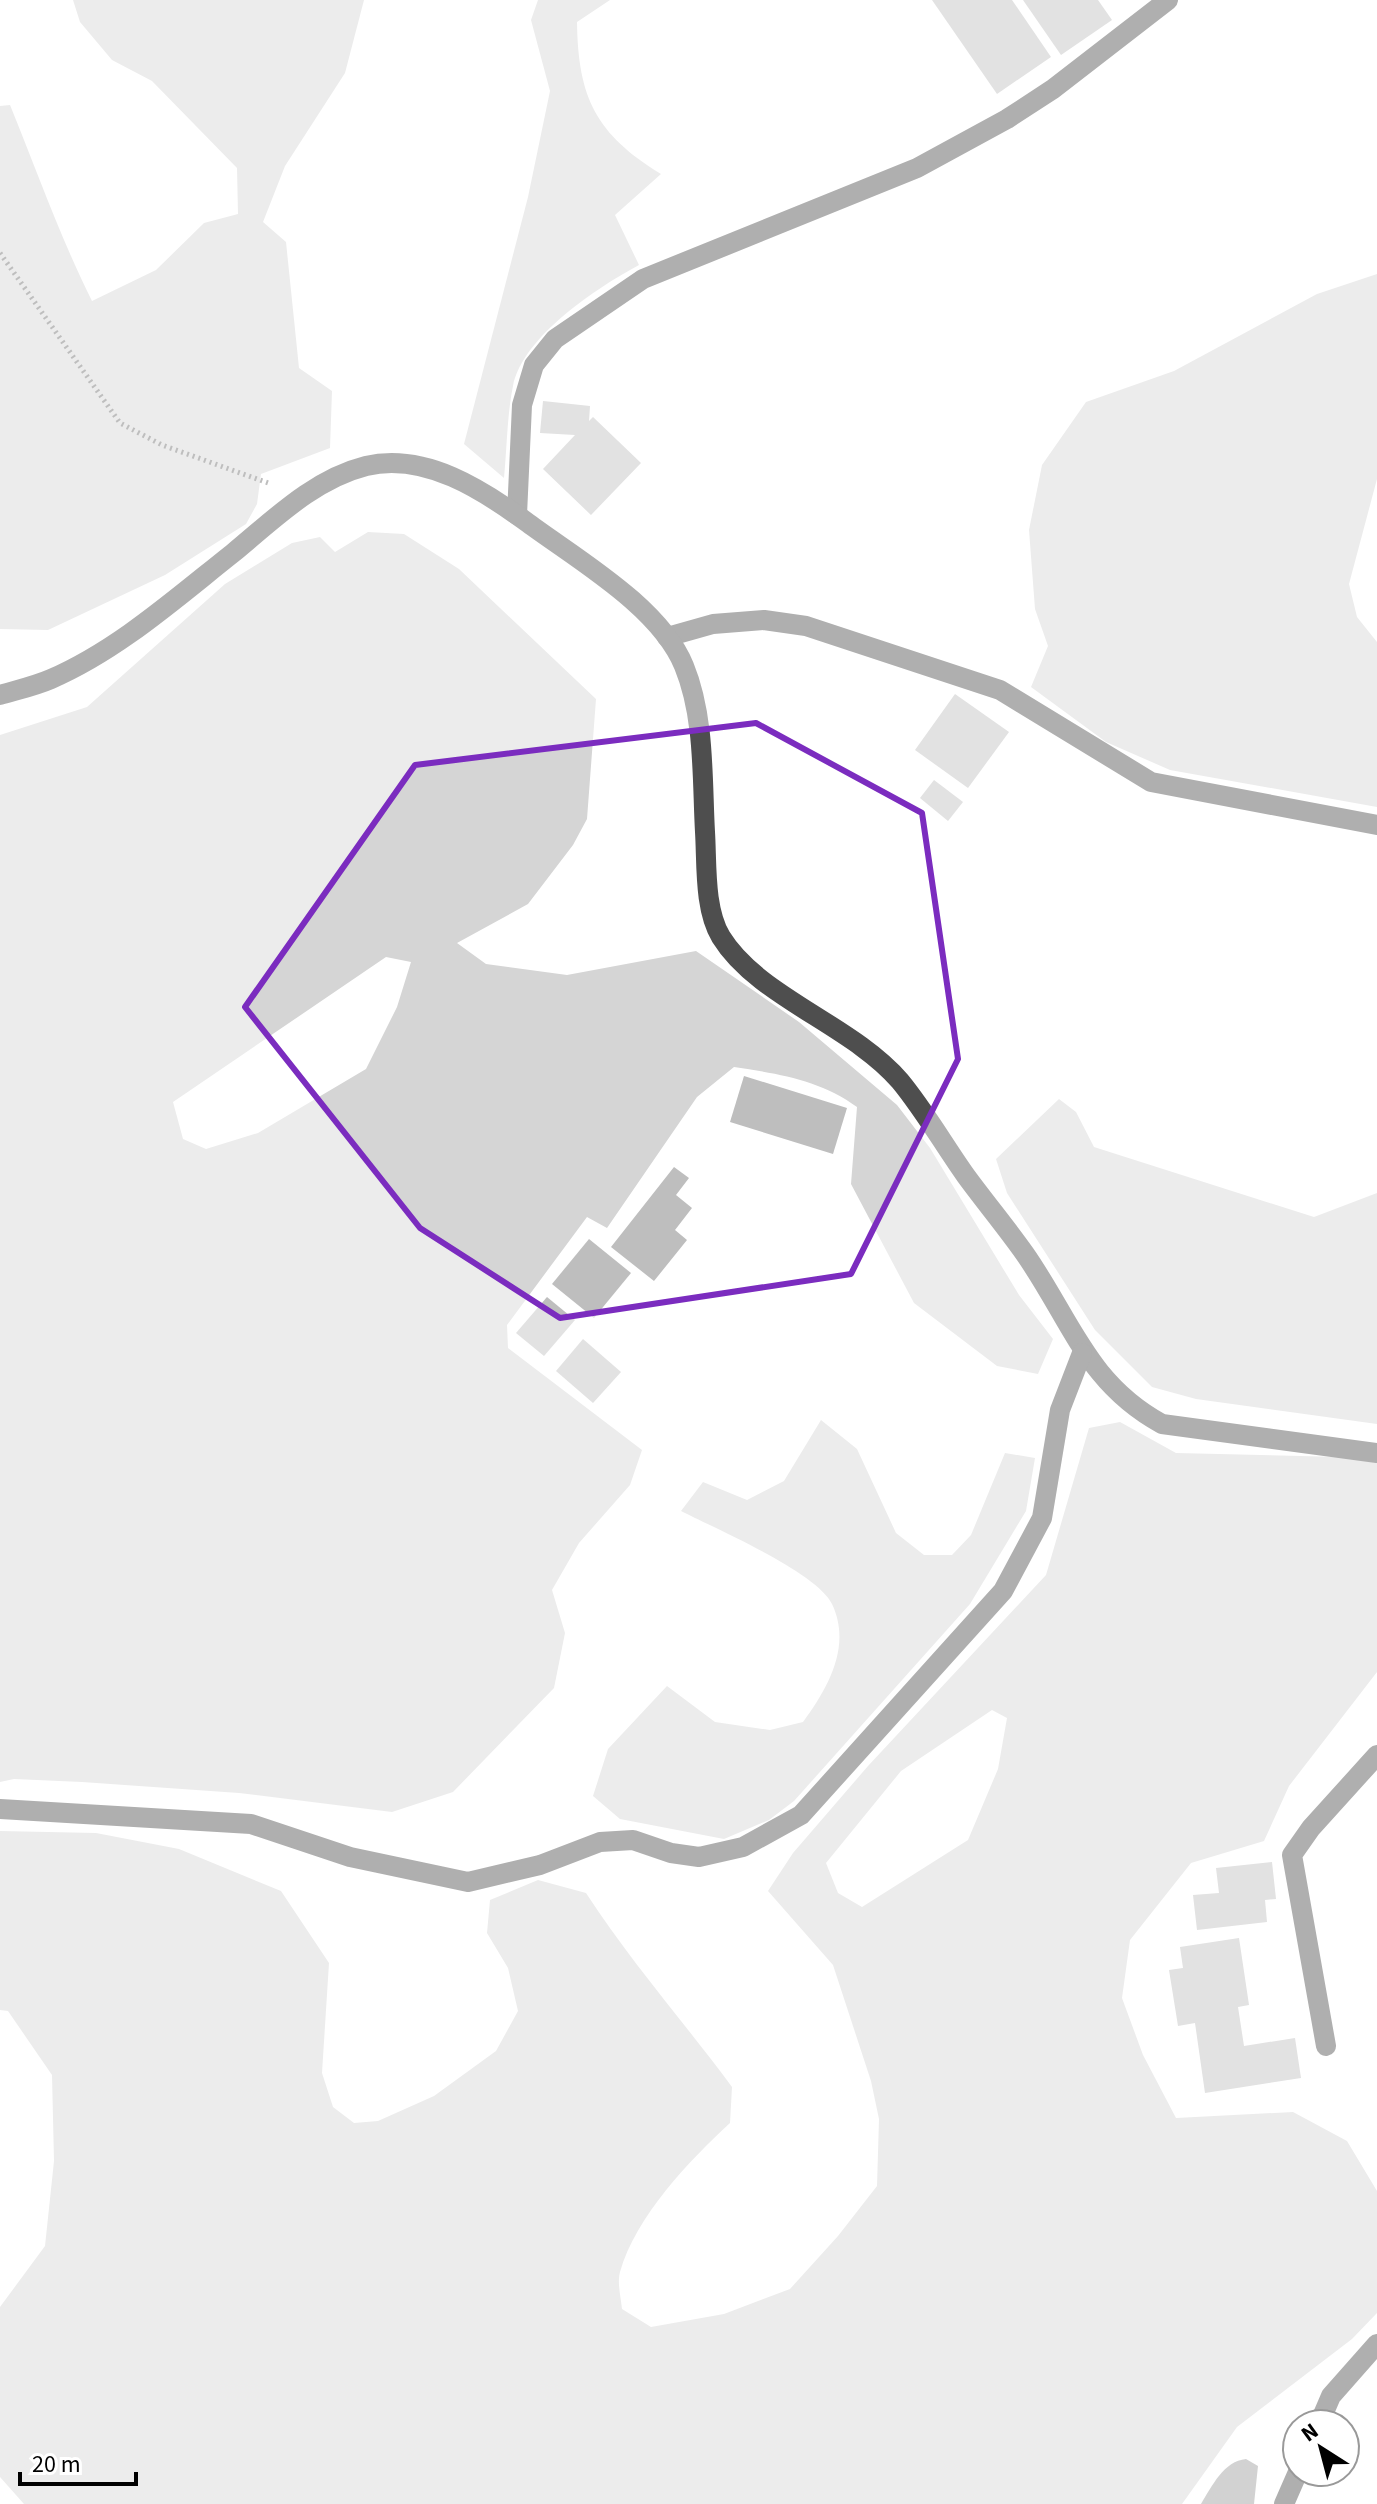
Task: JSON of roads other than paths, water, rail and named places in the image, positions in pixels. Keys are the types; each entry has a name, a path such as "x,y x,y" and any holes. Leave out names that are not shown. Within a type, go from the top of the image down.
{"street":[{"path":"517,515 522,405 534,365 555,339 643,279 917,168 1007,119 1053,89 1168,0"},
{"path":"0,695 51,680 122,639 305,495 369,465 408,463 451,475 517,515 641,608 667,637 683,662 695,701 708,889 718,933 743,965 862,1047 898,1080 1024,1253 1082,1353 1115,1392 1133,1408 1162,1424 1377,1453"},
{"path":"667,637 713,624 764,620 806,626 1000,690 1151,782 1377,825"},
{"path":"0,1809 251,1824 350,1857 468,1882 540,1865 600,1842 633,1840 671,1853 699,1857 743,1847 801,1815 1003,1591 1042,1518 1060,1410 1082,1353"},
{"path":"1326,2046 1292,1855 1311,1828 1377,1755"},
{"path":"1326,2408 1331,2396 1377,2344"}]}
